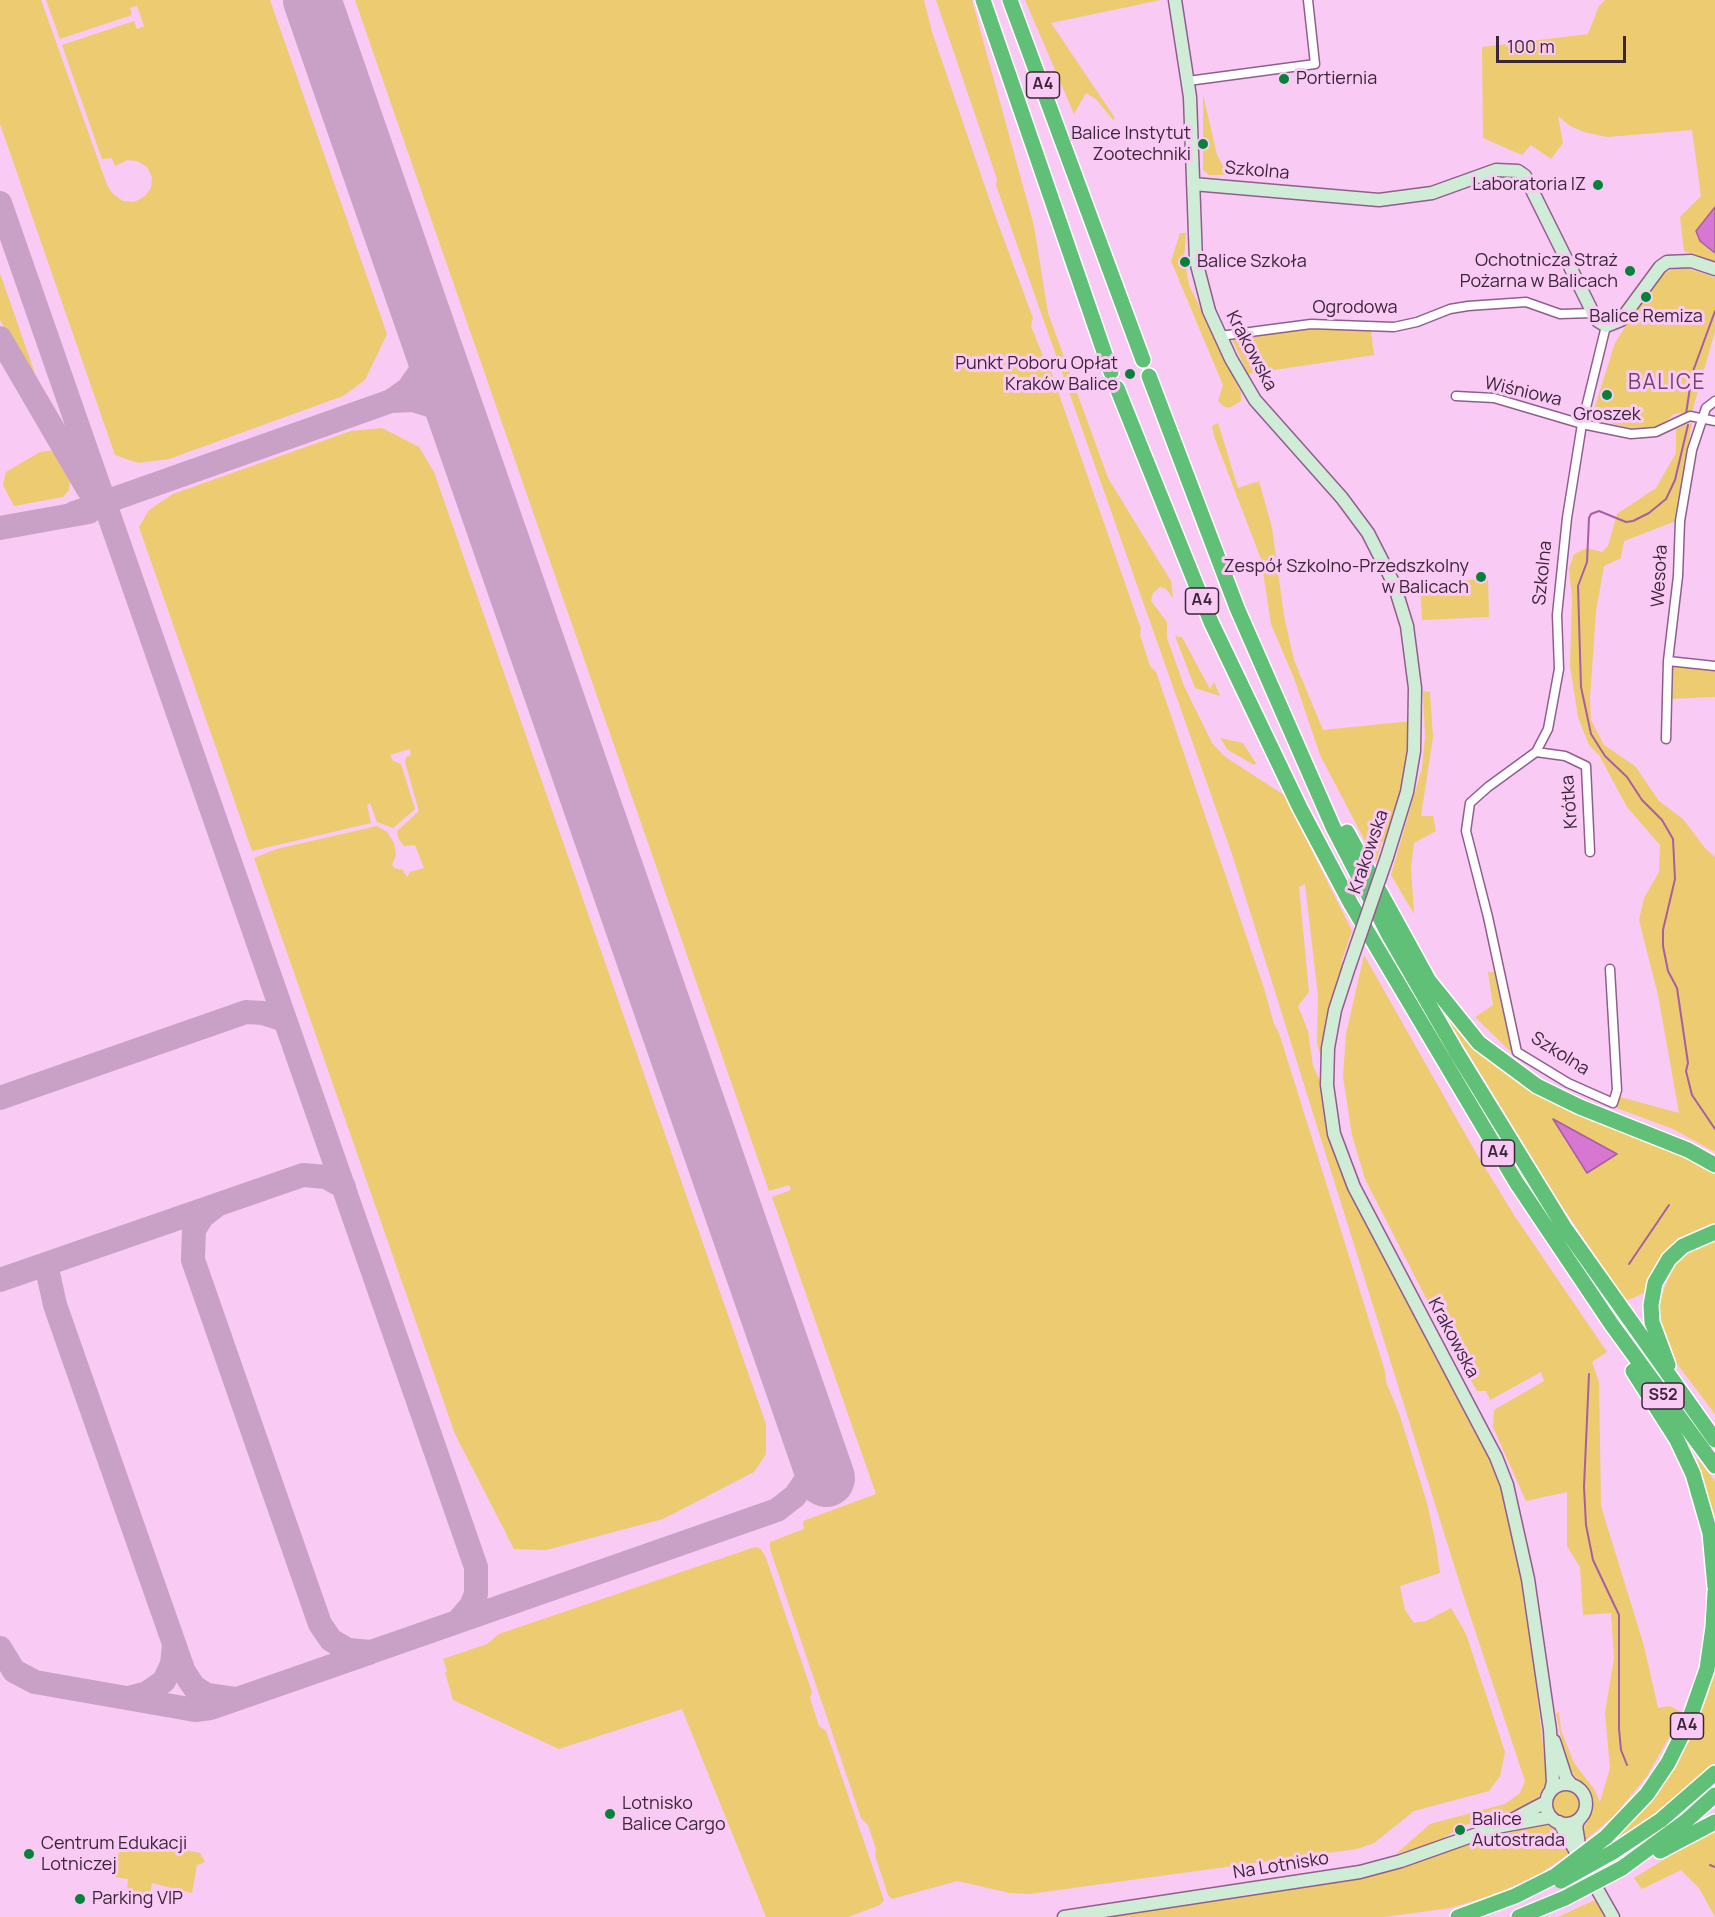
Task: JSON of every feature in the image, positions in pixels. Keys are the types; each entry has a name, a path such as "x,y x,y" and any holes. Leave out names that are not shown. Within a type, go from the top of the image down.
{"highway":[{"name":"A4","path":"983,0 1111,372"},
{"name":"A4","path":"1010,0 1143,360"},
{"name":"A4","path":"1149,376 1237,608 1333,827 1353,867 1456,1053 1564,1227 1683,1397"},
{"name":"A4","path":"1117,388 1211,622 1322,850 1391,976 1515,1182 1612,1325 1635,1374 1677,1440 1693,1474 1710,1533 1715,1587"},
{"name":"A4","path":"1306,762 1414,956 1446,1004 1479,1043 1537,1086 1580,1107 1663,1139 1715,1165"},
{"path":"1683,1397 1654,1332 1652,1294 1659,1274 1677,1251 1698,1237 1715,1232"},
{"name":"S52","path":"1612,1325 1715,1466"},
{"name":"S52","path":"1683,1397 1715,1440"},
{"name":"A4","path":"1458,1917 1556,1879 1606,1838 1647,1794 1668,1763 1688,1724 1707,1669 1715,1592"},
{"path":"1475,1917 1506,1907 1556,1879 1613,1852 1660,1820 1715,1773"},
{"path":"1622,1868 1686,1821 1715,1795"},
{"path":"1519,1917 1565,1898 1622,1868 1650,1857 1715,1822"}],"street":[{"name":"Krakowska","path":"1175,0 1188,81 1198,275 1220,336 1256,400 1362,524 1385,563 1402,606 1413,661 1416,734 1407,792 1335,1010 1328,1048 1327,1085 1334,1134 1354,1187 1508,1485 1528,1579 1550,1730 1553,1782 1551,1790"},
{"path":"1188,81 1315,64 1308,0"},
{"name":"Szkolna","path":"1193,184 1379,200 1432,193 1496,170 1518,171 1525,176 1593,313 1606,326 1582,424 1559,587 1557,686 1548,729 1536,752 1470,803 1466,831 1517,1052 1568,1083 1613,1103 1617,1090 1610,969"},
{"path":"1606,326 1621,320 1660,267 1667,262 1691,261 1715,269"},
{"name":"Ogrodowa","path":"1220,336 1311,324 1394,327 1417,322 1449,309 1526,302 1560,314 1593,313"},
{"name":"Wiśniowa","path":"1456,396 1494,398 1582,424 1641,435 1656,432 1690,416 1703,417"},
{"name":"Wesoła","path":"1666,739 1668,661 1677,580 1680,521 1692,450 1706,408 1715,401"},
{"path":"1703,417 1715,421"},
{"path":"1668,661 1715,666"},
{"name":"Krótka","path":"1536,752 1565,756 1586,766 1590,852"},
{"name":"Krakowska","path":"1550,1730 1566,1779 1571,1784"},
{"path":"1582,1861 1576,1826 1584,1813 1586,1799 1577,1787 1571,1784 1560,1785 1551,1790 1546,1802 1582,1861 1598,1895 1613,1917"},
{"name":"Na Lotnisko","path":"1064,1917 1360,1872 1401,1861 1497,1827 1546,1802"},
{"path":"1555,1820 1569,1824 1579,1819"},
{"name":"Na Lotnisko","path":"1497,1827 1555,1820"}],"shaded area":[{"path":"0,0 41,0 107,185 113,194 123,201 134,202 144,197 151,188 152,177 147,167 137,161 127,160 115,166 112,158 102,159 62,45 134,21 137,29 144,26 137,6 130,8 132,15 60,39 46,0 270,0 387,334 365,380 343,396 169,459 138,463 115,455 0,124"},
{"path":"355,0 924,0 932,32 1033,318 1031,326 1043,356 1047,360 1141,629 1140,635 1150,666 1156,672 1264,988 1385,1371 1386,1382 1399,1413 1427,1503 1440,1573 1400,1586 1405,1610 1414,1623 1426,1621 1451,1608 1466,1634 1505,1752 1500,1776 1489,1791 1414,1811 1374,1843 1357,1849 1029,1894 1010,1893 957,1881 892,1899 888,1895 868,1825 861,1818 770,1549 770,1542 804,1529 803,1521 876,1494 772,1197 791,1190 789,1185 769,1191"},
{"path":"936,0 972,0 1034,226 1048,313 1108,478 1171,581 1173,598 1166,589 1160,587 1153,593 1151,601 1167,622 1167,638 1184,686 1212,743 1224,756 1284,795 1352,931 1341,963 1344,965 1322,1061 1317,1043 1318,996 1305,884 1299,887 1309,992 1298,1006 1308,1031 1313,1066 1322,1085 1326,1121 1339,1166 1356,1201 1503,1484 1523,1567 1547,1782 1536,1801 1492,1819 1465,1825 1437,1842 1396,1854 1430,1824 1505,1804 1520,1793 1525,1781 1464,1597 1233,857 996,185 997,179"},
{"path":"1025,0 1161,0 1051,23 1115,118 1113,120 1096,99 1086,93 1074,114"},
{"path":"1605,0 1715,0 1715,261 1684,251 1680,217 1701,196 1692,130 1607,137 1570,126 1558,116 1563,143 1551,159 1531,145 1522,155 1483,138 1482,47 1588,34 1599,6"},
{"path":"1203,94 1217,155 1228,175 1209,175 1203,170"},
{"path":"1715,207 1715,253 1700,241 1696,231"},
{"path":"1180,233 1186,233 1184,258 1189,285 1241,393 1241,401 1229,408 1218,401 1223,385 1171,261"},
{"path":"1682,267 1715,277 1715,331 1692,412 1674,414 1659,427 1645,431 1591,419 1615,343 1659,274"},
{"path":"0,273 41,391 0,320"},
{"path":"1322,326 1371,331 1374,355 1248,374 1230,335"},
{"path":"1692,422 1676,521 1624,541 1621,558 1604,566 1596,611 1590,698 1591,720 1604,745 1635,766 1659,801 1683,819 1705,848 1715,857 1715,1152 1673,1129 1614,1107 1620,1097 1679,1113 1658,995 1639,920 1644,898 1659,872 1660,845 1627,807 1599,755 1589,745 1578,717 1570,666 1572,598 1569,569 1574,554 1587,548 1602,552 1608,546 1617,514 1656,488 1676,453 1676,429"},
{"path":"1218,423 1238,488 1259,481 1272,528 1284,616 1294,660 1323,730 1412,721 1411,755 1403,789 1387,842 1382,842 1376,862 1320,755 1294,678 1271,624 1261,559 1215,439 1212,426"},
{"path":"382,428 419,447 434,472 766,1424 766,1454 754,1472 663,1519 546,1550 514,1549 455,1434 254,858 277,849 377,826 387,832 394,843 396,855 392,865 394,868 403,870 407,877 410,872 424,868 415,845 404,846 398,838 397,831 419,811 405,762 406,757 411,755 410,749 390,755 393,761 401,764 415,809 393,828 377,822 370,803 367,805 371,823 252,851 139,527 149,510 173,494 351,431"},
{"path":"55,450 70,476 69,490 63,497 14,506 3,485 6,472 40,452"},
{"path":"1488,579 1489,617 1422,620 1420,582"},
{"path":"1175,636 1182,637 1210,689 1214,682 1220,696 1195,688"},
{"path":"1671,666 1715,669 1715,697 1668,699"},
{"path":"1423,691 1430,692 1433,737 1421,816 1433,816 1436,831 1414,843 1411,867 1414,914 1391,875 1422,768 1425,737"},
{"path":"1220,738 1243,743 1256,763 1254,765 1228,750"},
{"path":"1364,955 1476,1153 1514,1215 1607,1352 1592,1362 1599,1382 1601,1506 1644,1646 1658,1708 1670,1706 1683,1713 1647,1776 1614,1816 1582,1843 1583,1830 1593,1810 1592,1797 1589,1789 1574,1775 1566,1762 1556,1714 1559,1712 1561,1730 1574,1763 1594,1789 1600,1802 1610,1768 1605,1713 1614,1658 1611,1613 1583,1615 1580,1567 1567,1546 1567,1492 1526,1501 1493,1427 1494,1410 1544,1381 1541,1372 1490,1400 1486,1391 1477,1391 1446,1337 1365,1179 1352,1135 1343,1077 1346,1034"},
{"path":"1488,972 1497,972 1513,1054 1475,1017 1493,1005"},
{"path":"1448,1020 1495,1065 1522,1083 1674,1149 1715,1172 1715,1225 1678,1240 1666,1249 1654,1267 1646,1292 1626,1301 1560,1203"},
{"path":"1553,1119 1617,1154 1587,1173"},
{"path":"1715,1237 1715,1414 1671,1356 1661,1327 1660,1300 1674,1264 1694,1246"},
{"path":"1697,1458 1715,1481 1715,1528 1710,1502"},
{"path":"755,1547 761,1549 766,1558 812,1692 810,1698 819,1726 826,1731 884,1900 880,1905 848,1917 766,1917 682,1709 559,1749 453,1700 445,1672 447,1671 443,1659 487,1644 499,1634"},
{"path":"1715,1661 1715,1766 1622,1842 1617,1836 1659,1787 1686,1747 1708,1695"},
{"path":"1566,1789 1576,1793 1580,1803 1576,1813 1566,1817 1556,1813 1552,1803 1556,1793"},
{"path":"1544,1823 1555,1825 1561,1831 1569,1854 1541,1873 1495,1895 1450,1908 1385,1917 1106,1917 1349,1879"},
{"path":"1715,1828 1715,1917 1699,1888 1681,1870 1642,1889 1634,1878"},
{"path":"121,1837 200,1853 205,1862 197,1865 192,1893 152,1883 150,1894 127,1890 128,1879 115,1877"},
{"path":"1597,1899 1609,1917 1558,1917"}],"waterway":[{"path":"1686,414 1692,374 1715,311"},
{"path":"1688,425 1675,480 1666,499 1649,513 1633,521 1626,522 1599,511 1591,514 1589,518 1587,562 1578,586 1581,687 1591,734 1605,756 1627,777 1642,800 1662,820 1673,839 1675,879 1663,930 1663,946 1668,971 1677,988 1688,1063 1686,1071 1692,1095 1715,1129"},
{"path":"1629,1264 1669,1205"},
{"path":"1589,1374 1584,1487 1586,1525 1593,1560 1619,1615 1619,1729 1621,1750 1627,1765"},
{"path":"1710,1865 1715,1867"}],"taxiway":[{"path":"0,203 476,1567 476,1594 471,1606 458,1621"},
{"path":"391,401 408,389 420,372 426,347 426,328"},
{"path":"0,338 88,489"},
{"path":"74,513 391,401 413,400 439,408 450,416 467,447"},
{"path":"0,528 89,512"},
{"path":"0,1098 246,1012 263,1013 285,1020"},
{"path":"0,1280 303,1175 326,1177 344,1187"},
{"path":"217,1205 202,1217 194,1230 193,1260 320,1624 331,1640 348,1650 371,1652 777,1510 795,1496 808,1477 813,1436"},
{"path":"46,1264 55,1305 184,1672 194,1687 207,1695 235,1699"},
{"path":"128,1698 147,1693 164,1681 172,1664 174,1645"},
{"path":"0,1648 14,1671 35,1682 195,1710 211,1708 369,1653"}],"runway":[{"path":"312,0 826,1478"}],"place":[{"name":"Portiernia","path":"1284,79"},
{"name":"Balice Instytut Zootechniki","path":"1203,144"},
{"name":"Laboratoria IZ","path":"1598,185"},
{"name":"Balice Szkoła","path":"1185,262"},
{"name":"Ochotnicza Straż Pożarna w Balicach","path":"1630,271"},
{"name":"Balice Remiza","path":"1646,297"},
{"name":"Punkt Poboru Opłat Kraków Balice","path":"1130,374"},
{"name":"Groszek","path":"1607,395"},
{"name":"Zespół Szkolno-Przedszkolny w Balicach","path":"1481,577"},
{"name":"Lotnisko Balice Cargo","path":"610,1814"},
{"name":"Balice Autostrada","path":"1460,1830"},
{"name":"Centrum Edukacji Lotniczej","path":"29,1854"},
{"name":"Parking VIP","path":"80,1899"}],"district":[{"name":"BALICE","path":"1667,383"}]}
